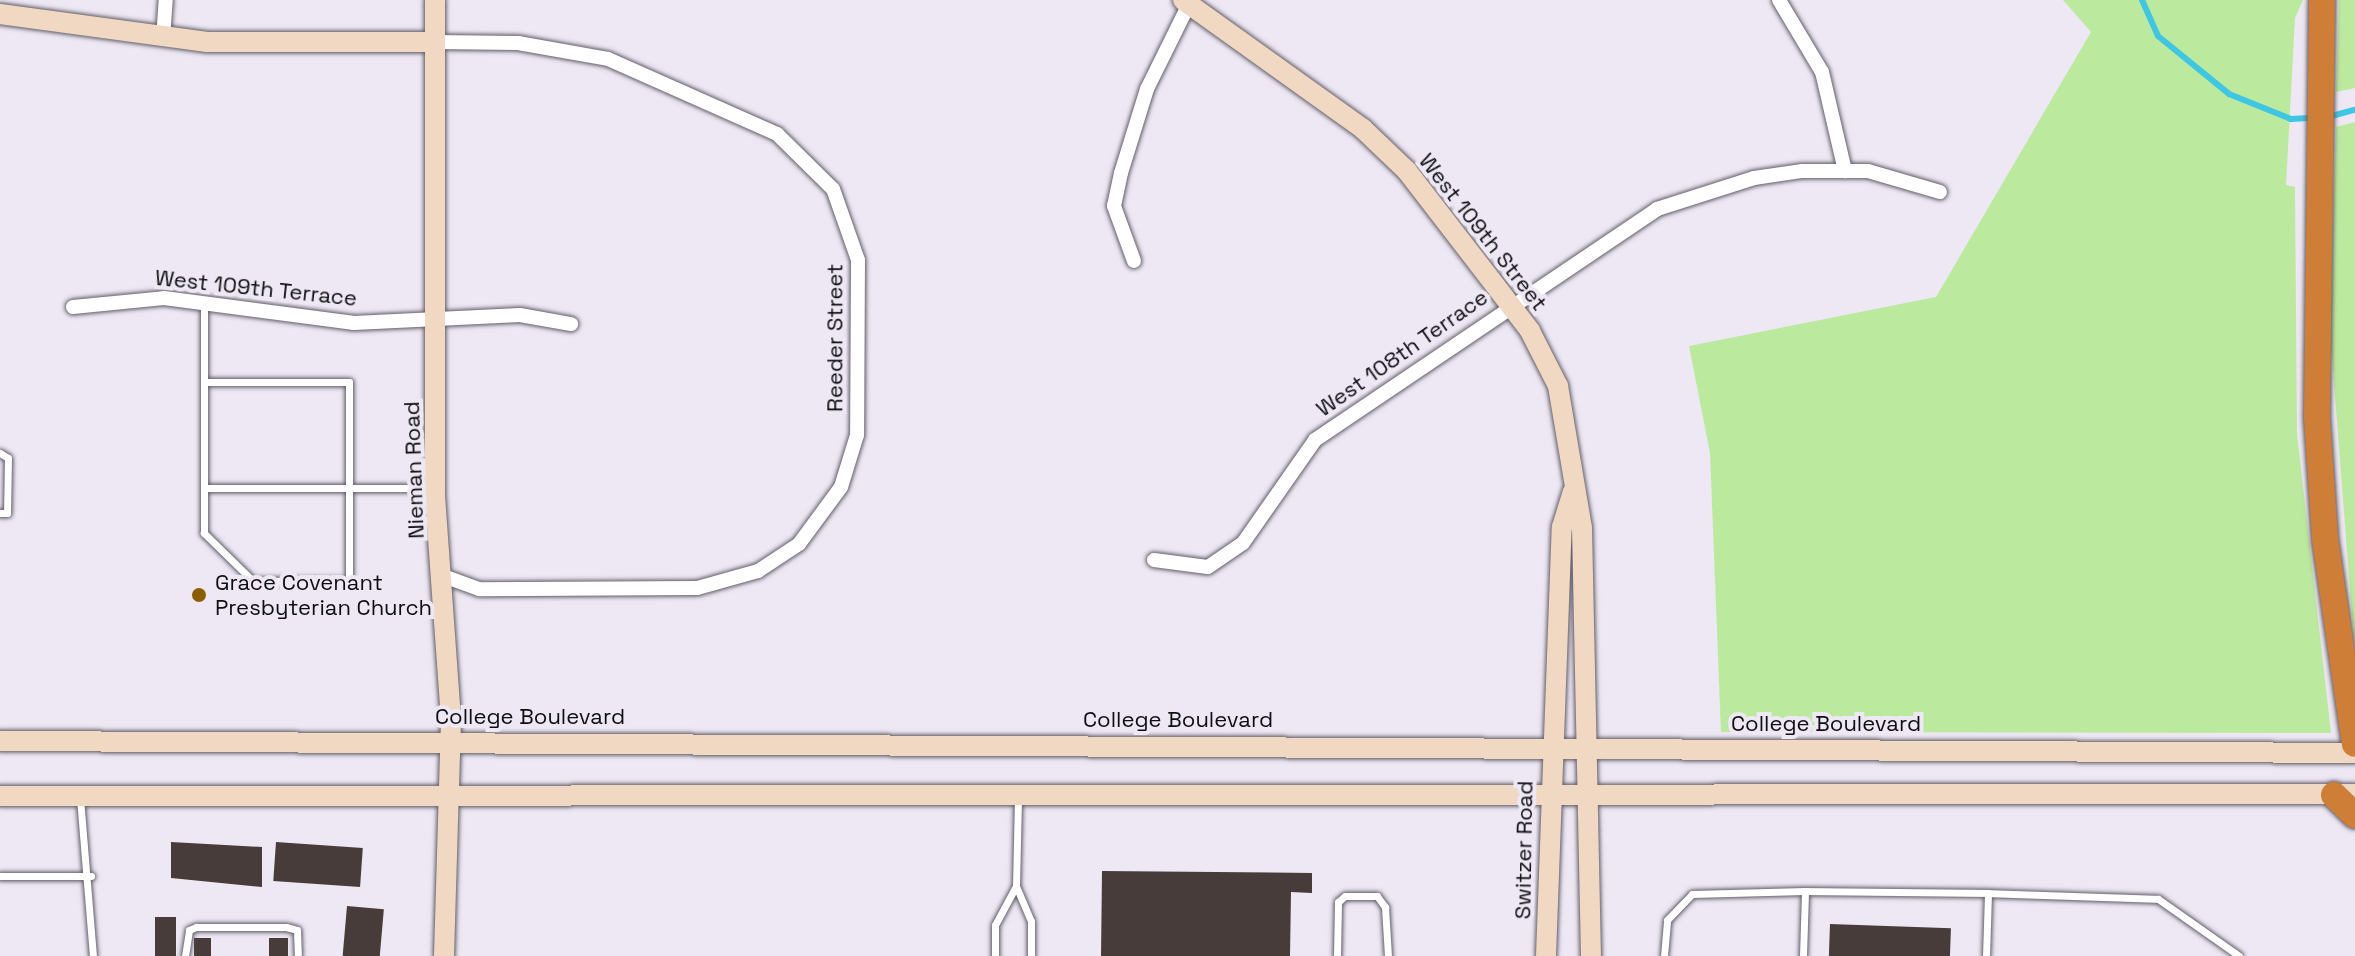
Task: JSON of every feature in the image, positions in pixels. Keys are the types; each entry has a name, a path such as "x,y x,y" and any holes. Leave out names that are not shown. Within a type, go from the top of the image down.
{"highway":[{"path":"2322,0 2315,217 2317,418 2338,638 2354,749"},
{"path":"2345,794 2355,815"}],"main road":[{"name":"Nieman Road","path":"435,0 435,488 443,576 451,741 444,956"},
{"name":"West 109th Street","path":"1186,2 1374,139 1430,197 1511,305 1558,386 1574,488 1587,626 1590,746"},
{"path":"0,14 163,39 435,42"},
{"name":"West 109th Street","path":"1551,746 1562,527 1574,488"},
{"path":"1557,626 1587,626"},
{"name":"College Boulevard","path":"0,741 2354,749"},
{"name":"Switzer Road","path":"1546,956 1551,746"},
{"path":"1590,746 1591,956"},
{"path":"0,796 2345,794"}],"street":[{"path":"163,39 166,0"},
{"path":"1779,0 1822,72 1845,171"},
{"name":"West 109th Street","path":"1134,261 1114,206 1147,89 1186,2"},
{"name":"Reeder Street","path":"435,42 546,46 608,59 777,134 833,189 858,260 857,435 837,495 799,544 758,571 697,588 479,589 443,576"},
{"name":"West 108th Terrace","path":"1154,560 1208,567 1243,543 1315,440 1657,209 1754,178 1845,171 1897,176 1940,192"},
{"name":"West 109th Terrace","path":"73,307 116,299 204,303 354,323 434,318"},
{"path":"434,318 520,315 571,324"}],"lane":[{"path":"204,303 204,382 204,488 204,533 253,581 349,581 349,382 204,382"},
{"path":"0,453 8,458 7,513 0,513"},
{"path":"204,488 435,488"},
{"path":"1018,795 1016,886 1031,921 1031,956"},
{"path":"80,796 91,876 93,956"},
{"path":"0,876 91,876"},
{"path":"995,956 995,925 1016,886"},
{"path":"1803,956 1805,891"},
{"path":"1664,956 1667,920 1692,894 1805,891 2158,899 2239,956"},
{"path":"1986,956 1988,893"},
{"path":"1337,956 1338,902 1345,896 1377,896 1385,907 1388,956"},
{"path":"185,956 196,927 286,927 297,930 298,956"}],"green space":[{"path":"2063,0 2303,0 2295,18 2286,185 2295,187 2297,434 2331,733 1721,732 1710,453 1689,346 1936,297 2091,32"},
{"path":"2339,0 2355,0 2355,88 2336,92"},
{"path":"2355,122 2354,642 2330,331 2336,127"}],"building":[{"path":"171,842 262,847 262,887 171,878"},
{"path":"276,842 363,848 360,887 273,881"},
{"path":"1102,871 1312,873 1312,893 1291,892 1290,956 1101,956"},
{"path":"347,906 384,909 380,956 343,956"},
{"path":"155,917 176,917 176,956 155,956"},
{"path":"1830,924 1951,928 1950,956 1829,956"},
{"path":"194,938 211,938 211,956 194,956"},
{"path":"269,938 288,938 288,956 269,956"}],"waterway":[{"path":"2142,0 2158,36 2229,94 2291,119 2313,118"},
{"path":"2328,117 2355,110"}],"place":[{"name":"Grace Covenant Presbyterian Church","path":"199,595"}]}
